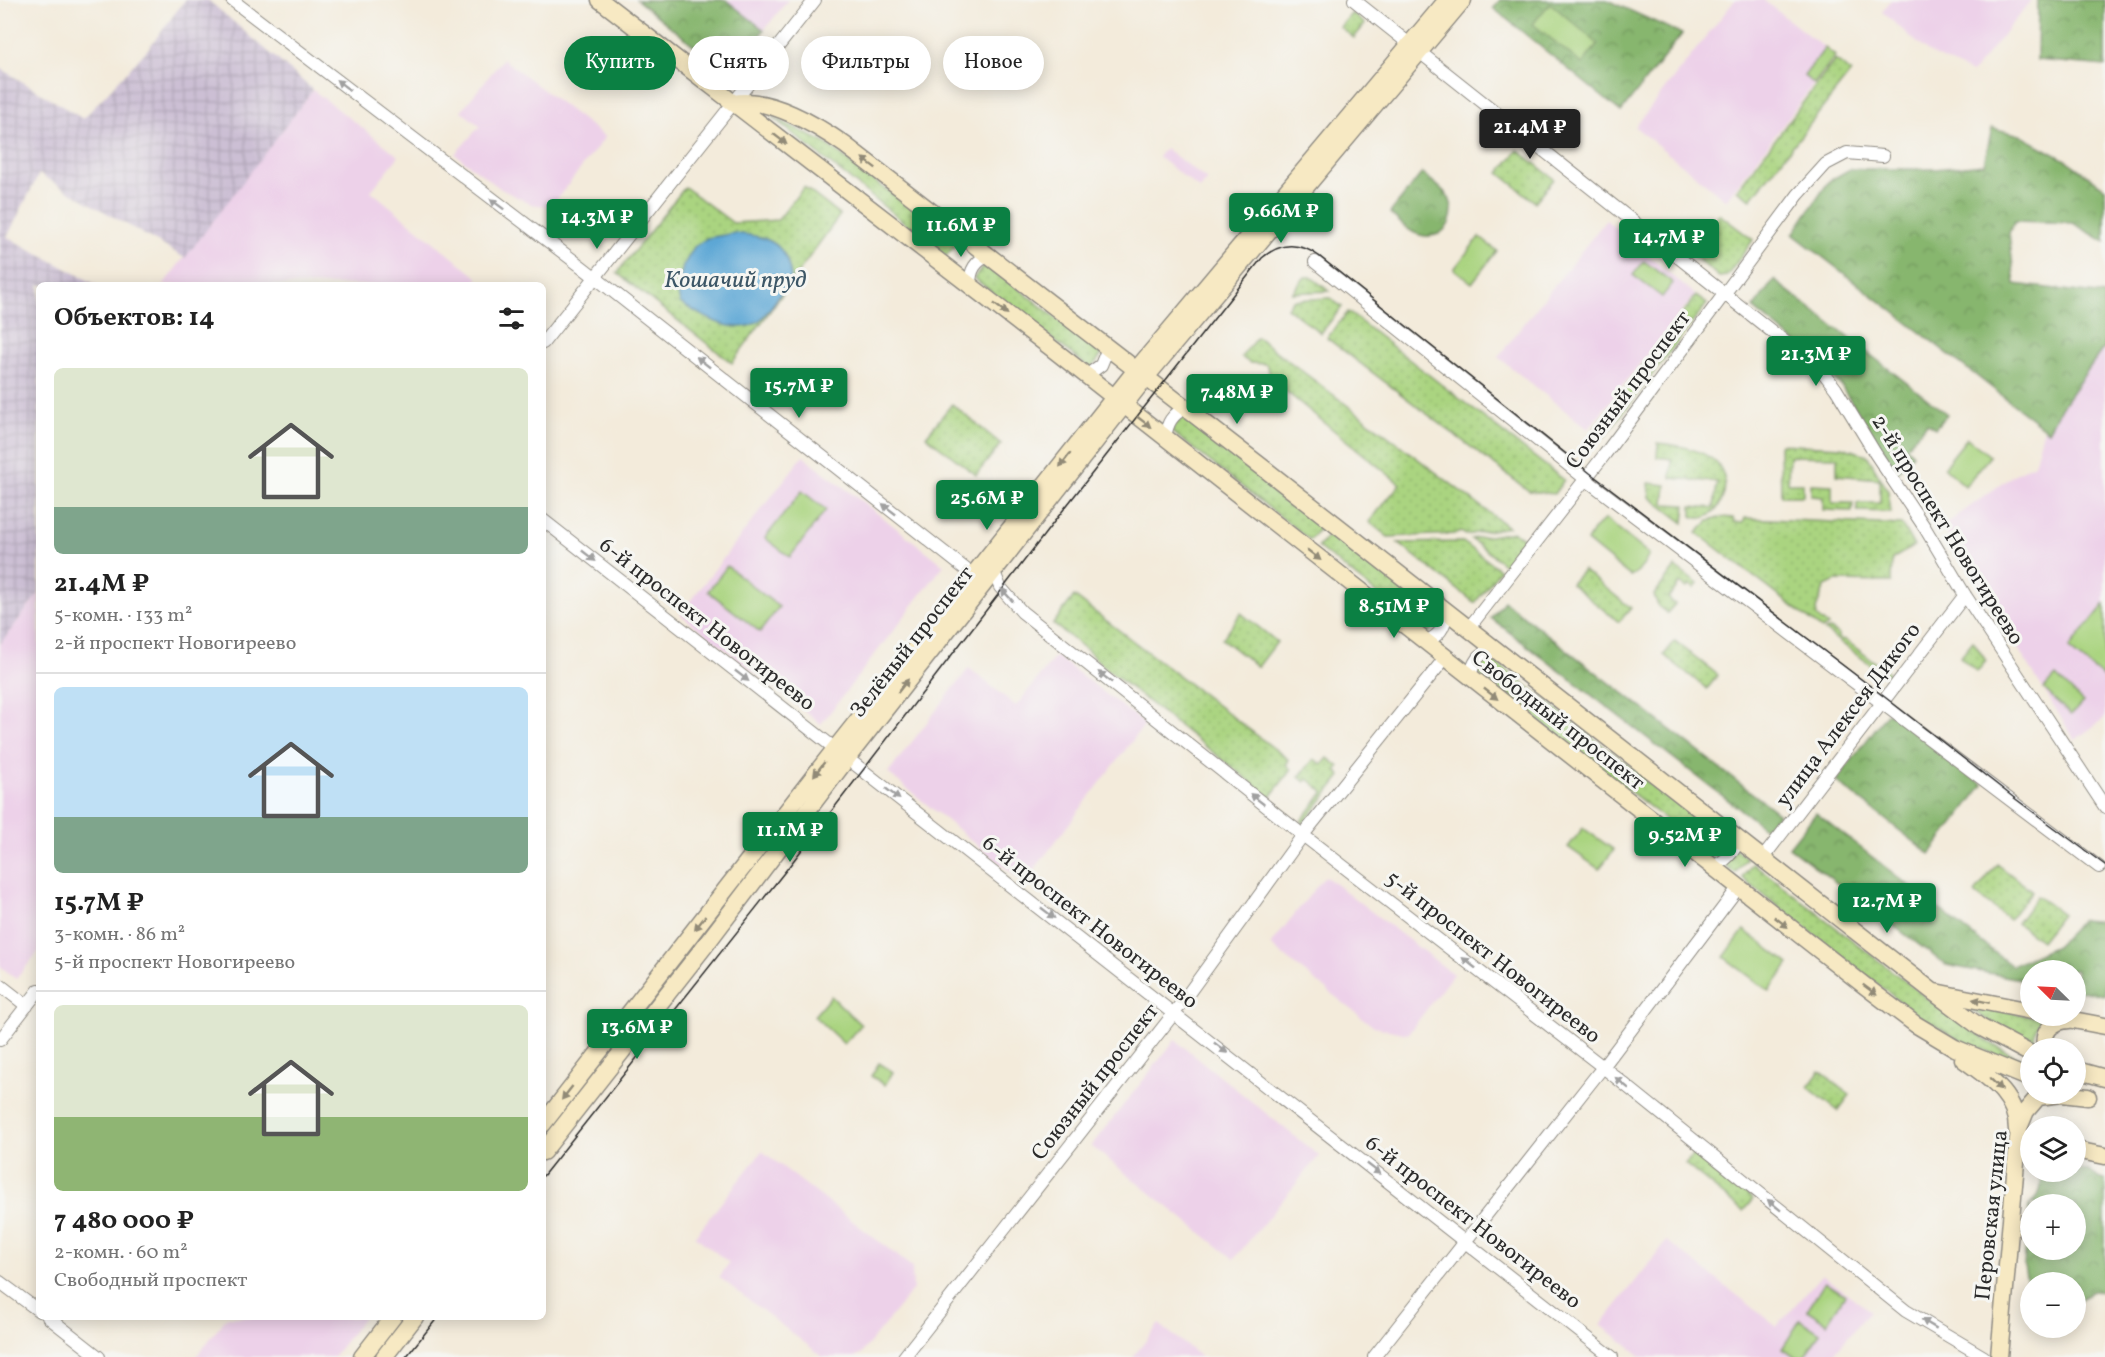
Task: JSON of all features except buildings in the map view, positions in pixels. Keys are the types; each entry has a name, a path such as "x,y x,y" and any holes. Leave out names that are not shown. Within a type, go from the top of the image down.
{"main road":[{"name":"Свободный проспект","path":"600,0 970,285 1738,888 1915,1024 1955,1048 2020,1075"},
{"name":"Зелёный проспект","path":"1414,49 1447,0"},
{"name":"Зелёный проспект","path":"546,1120 984,577 1141,373 1414,49 1463,0"},
{"name":"Свободный проспект","path":"734,103 751,103 782,111 832,135 990,255 1932,991 1980,1027 2020,1048"},
{"name":"Зелёный проспект","path":"546,1148 711,938 841,753"},
{"path":"1932,991 2020,1009"},
{"path":"2086,1023 2105,1026"},
{"path":"1915,1024 2000,1088 2007,1096 2020,1127"},
{"path":"2086,1073 2105,1078"},
{"path":"2086,1096 2105,1100"},
{"path":"2086,1152 2105,1156"},
{"name":"Перовская улица","path":"1999,1357 2020,1174"},
{"path":"362,1357 391,1320"},
{"path":"384,1357 413,1320"}],"street":[{"name":"5-й проспект Новогиреево","path":"232,0 1000,587 1022,612 1303,835 1603,1067 1906,1311 1984,1357"},
{"path":"546,339 815,0"},
{"name":"2-й проспект Новогиреево","path":"1354,0 1807,358 1830,380 1965,595 2105,807"},
{"name":"Союзный проспект","path":"1468,629 1712,313 1724,293 1798,195 1826,164 1847,153 1883,156"},
{"path":"970,285 970,275 974,266 980,259 990,255"},
{"path":"1315,261 1585,478 2099,867"},
{"path":"1086,376 1101,365 1108,348"},
{"path":"1165,438 1166,427 1171,418 1186,408"},
{"name":"6-й проспект Новогиреево","path":"546,522 1175,1012 1612,1357"},
{"name":"улица Алексея Дикого","path":"1762,859 1965,595"},
{"path":"1425,642 1434,638 1441,631 1446,613"},
{"path":"1470,677 1476,659 1483,651 1493,649"},
{"name":"Союзный проспект","path":"904,1357 1175,1012 1303,835 1445,658"},
{"path":"1712,867 1725,861 1739,841"},
{"path":"1374,1357 1603,1067 1738,888"},
{"path":"0,985 27,1006"},
{"path":"0,1040 36,994"},
{"path":"0,1282 36,1309"},
{"path":"52,1320 99,1357"}],"shaded area":[{"path":"185,0 208,0 313,90 185,258 39,174 7,237 91,282 36,282 36,597 0,644 0,68 83,119 148,49"},
{"path":"726,0 788,0 764,30"},
{"path":"1735,0 1763,0 1835,56 1726,200 1635,127"},
{"path":"1891,0 2031,0 1972,73 1928,52 1882,12"},
{"path":"503,59 605,137 551,207 531,204 501,189 455,154 480,126 461,111"},
{"path":"313,90 399,156 371,191 478,278 475,282 165,282"},
{"path":"1165,148 1207,180 1200,189 1158,157"},
{"path":"1606,220 1695,295 1588,429 1498,357"},
{"path":"2105,351 2105,718 2075,740 1942,527 2015,474 2034,464 2047,417 2092,354"},
{"path":"803,456 944,565 821,724 680,614"},
{"path":"36,597 36,955 16,979 0,966 0,644"},
{"path":"1056,656 1145,724 1024,883 888,773 969,668 1016,706"},
{"path":"1325,876 1453,974 1408,1034 1374,1027 1270,945"},
{"path":"1175,1040 1319,1156 1234,1259 1091,1146"},
{"path":"762,1151 912,1267 913,1289 861,1354 854,1357 823,1357 719,1277 729,1263 695,1236"},
{"path":"1667,1241 1777,1326 1822,1274 1870,1311 1831,1357 1642,1357 1601,1325"},
{"path":"225,1320 362,1320 333,1357 196,1357"},
{"path":"1159,1324 1201,1357 1133,1357"}],"green space":[{"path":"637,0 726,0 764,30 760,36 688,36 688,41"},
{"path":"1500,0 1607,0 1682,34 1621,112 1493,8"},
{"path":"2038,0 2105,0 2105,66 2037,60"},
{"path":"1550,3 1598,44 1582,64 1533,24"},
{"path":"1352,13 1365,24 1354,38 1340,27"},
{"path":"1825,48 1835,56 1814,84 1804,76"},
{"path":"1835,60 1851,72 1751,199 1737,190"},
{"path":"771,116 825,143 882,187 910,203 959,241 946,256"},
{"path":"1992,128 2020,135 2067,161 2105,188 2105,242 2073,223 2015,221 2009,233 2015,284 2105,295 2105,349 2062,406 2048,431 1793,234 1829,181 1850,169 1935,169 1984,164"},
{"path":"1518,150 1554,179 1535,202 1499,173"},
{"path":"1422,173 1447,195 1452,209 1445,229 1433,236 1415,233 1390,213"},
{"path":"685,187 733,223 778,220 804,187 840,215 732,363 617,273"},
{"path":"1719,214 1753,240 1727,276 1719,277 1688,251"},
{"path":"1479,237 1497,251 1472,283 1454,269"},
{"path":"1644,261 1673,283 1662,297 1633,275"},
{"path":"986,263 1102,354 1091,369 974,278"},
{"path":"1305,277 1311,277 1329,291 1292,293"},
{"path":"1774,280 1947,414 1935,428 1927,423 1906,447 1913,454 1897,472 1841,386 1818,361 1753,308"},
{"path":"1696,296 1707,304 1605,436 1595,428"},
{"path":"1330,298 1342,307 1321,333 1287,308 1293,300"},
{"path":"1348,312 1564,480 1554,494 1529,491 1327,338"},
{"path":"1257,337 1508,527 1466,535 1461,532 1388,537 1369,522 1400,484 1272,380 1266,364 1250,363 1241,357"},
{"path":"952,404 1001,444 976,475 926,436"},
{"path":"1182,416 1322,525 1310,540 1171,431"},
{"path":"1967,438 1990,456 1965,486 1944,467"},
{"path":"1658,443 1700,452 1712,459 1720,468 1725,489 1717,509 1710,515 1701,518 1692,516 1692,506 1714,508 1717,482 1671,478 1672,459 1657,457"},
{"path":"1780,444 1841,447 1867,455 1888,491 1891,512 1857,511 1857,503 1880,503 1880,479 1837,475 1837,457 1789,456 1788,483 1803,483 1803,496 1781,496"},
{"path":"1649,483 1666,485 1664,504 1686,505 1684,523 1650,497"},
{"path":"1811,484 1832,485 1832,503 1853,503 1852,511 1823,510 1823,497 1811,496"},
{"path":"802,491 826,510 790,557 765,538"},
{"path":"1722,517 1733,518 1734,522 1743,523 1745,518 1902,525 1914,546 1892,559 1891,582 1836,581 1825,586 1816,609 1817,617 1828,626 1822,629 1697,533 1709,521"},
{"path":"1605,519 1649,554 1642,567 1630,576 1587,541 1594,529"},
{"path":"1331,532 1440,619 1428,634 1318,547"},
{"path":"1514,532 1528,542 1508,567 1471,539"},
{"path":"1463,542 1500,570 1475,603 1398,543"},
{"path":"727,566 779,607 760,632 708,591"},
{"path":"1675,567 1698,584 1694,588 1690,585 1687,588 1680,583 1668,598 1675,604 1667,613 1658,606 1654,595"},
{"path":"1583,570 1631,608 1619,622 1571,584"},
{"path":"1074,596 1289,760 1286,765 1291,770 1270,797 1104,667 1087,650 1053,624"},
{"path":"1504,601 1779,814 1767,830 1491,618"},
{"path":"2105,604 2105,679 2069,649"},
{"path":"1241,613 1277,642 1258,667 1222,639"},
{"path":"1830,629 1838,634 1841,640 1844,639 1888,672 1889,678 1825,631"},
{"path":"1675,641 1718,675 1707,689 1664,655"},
{"path":"1973,641 1986,661 1977,672 1960,657"},
{"path":"1488,656 1747,858 1735,873 1475,671"},
{"path":"2056,676 2083,702 2071,715 2044,689"},
{"path":"1888,712 1983,785 1930,854 1836,781"},
{"path":"1328,758 1339,767 1336,771 1341,776 1304,823 1301,821 1324,792 1308,779 1305,782 1299,777 1314,759 1322,765"},
{"path":"1816,813 2012,966 2020,962 2020,979 1946,965 1789,847"},
{"path":"1583,828 1614,850 1599,869 1568,847"},
{"path":"1753,863 1955,1020 2020,1058 2020,1065 1958,1039 1917,1015 1742,878"},
{"path":"1997,864 2032,891 2009,920 1975,893"},
{"path":"2037,896 2062,914 2041,941 2017,923"},
{"path":"2082,920 2105,922 2105,995 2086,992 2086,960 2025,960 2056,946"},
{"path":"1744,930 1789,964 1769,991 1724,957"},
{"path":"831,996 861,1025 844,1044 814,1016"},
{"path":"1966,1003 2020,1014 2020,1026 2037,1026 2034,1038 2020,1038 1965,1006"},
{"path":"879,1063 893,1072 885,1085 871,1076"},
{"path":"1820,1071 1850,1095 1838,1111 1808,1087"},
{"path":"1695,1152 1753,1199 1743,1211 1685,1164"},
{"path":"2086,1171 2105,1180 2105,1292 2092,1291 2086,1296 2086,1272 2025,1272 2025,1260 2086,1260 2086,1194 2038,1194 2041,1182 2086,1182"},
{"path":"1825,1282 1845,1295 1827,1323 1807,1310"},
{"path":"1800,1320 1820,1333 1804,1357 1795,1357 1782,1349"}],"water":[{"name":"Кошачий пруд","path":"735,233 757,236 774,243 785,255 791,277 761,319 752,325 742,327 720,323 698,314 680,303 677,289 683,266 694,247 707,238"}],"tram line":[{"path":"546,1172 787,869 1064,509 1262,258 1283,247 1297,246 1319,256 1590,473 2105,865"},
{"path":"406,1357 436,1320"}]}
